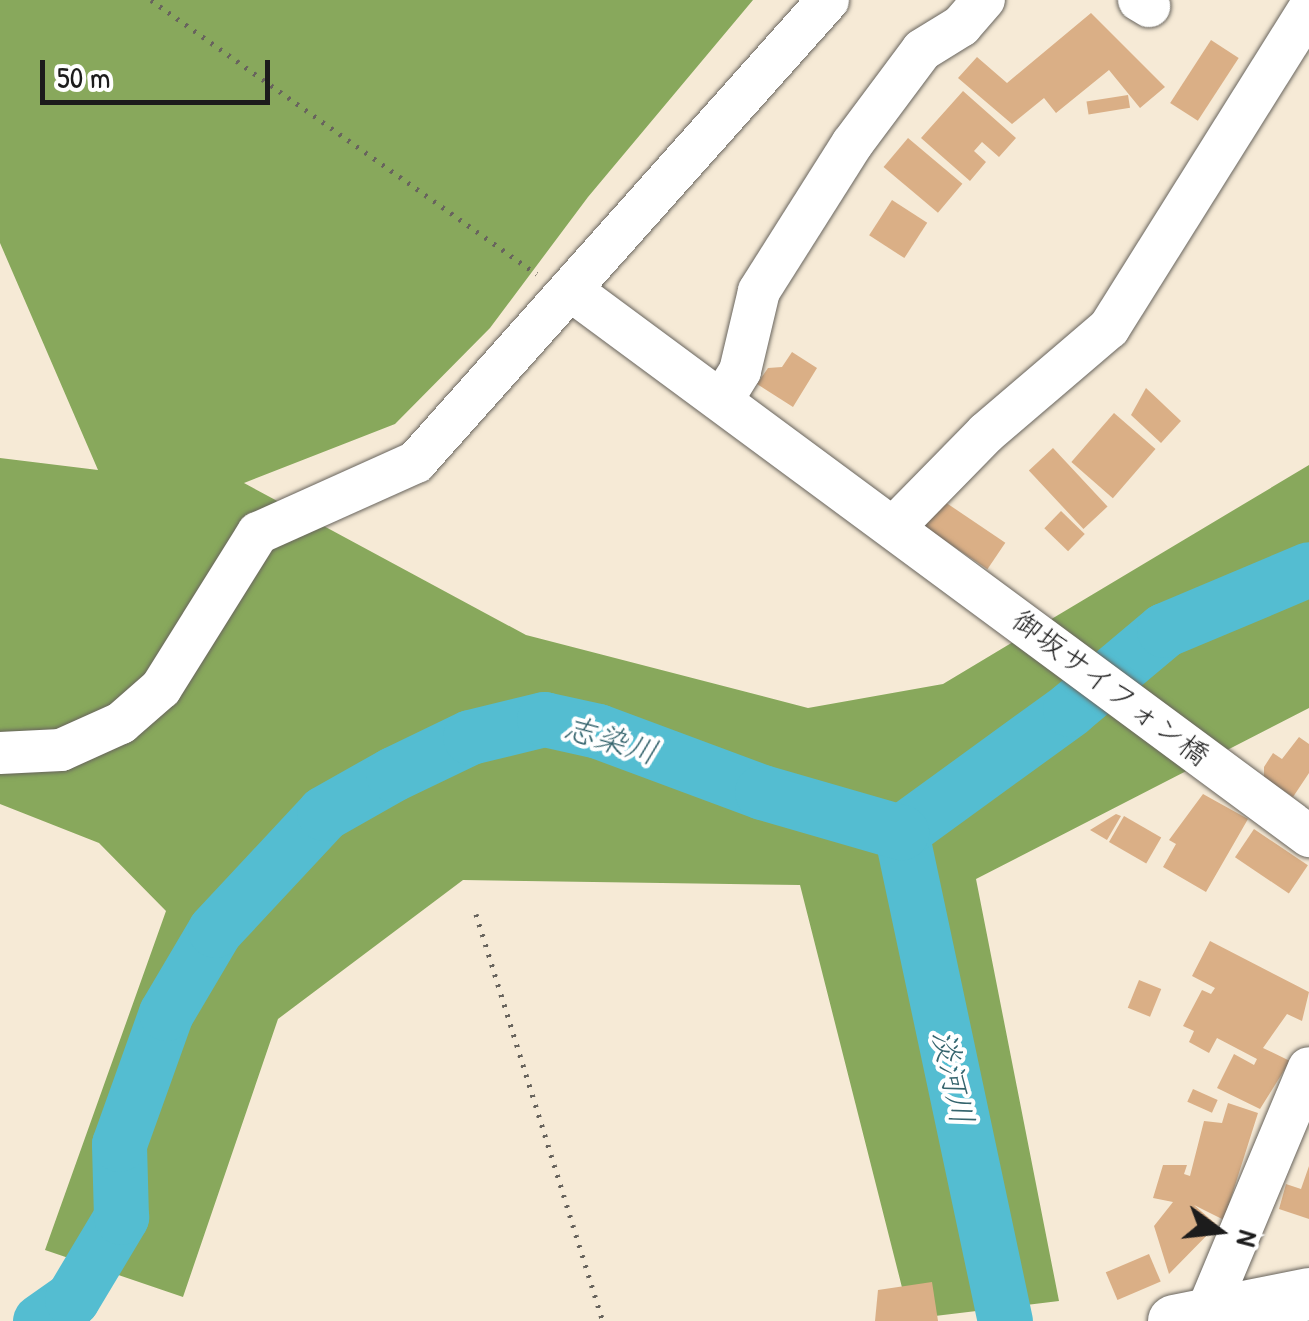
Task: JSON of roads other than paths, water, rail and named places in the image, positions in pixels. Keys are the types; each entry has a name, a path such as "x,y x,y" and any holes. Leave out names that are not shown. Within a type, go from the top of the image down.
{"main road":[{"path":"1193,1318 1309,1294"}],"street":[{"path":"0,753 60,750 120,724 162,688 258,533 416,462 828,0"},
{"path":"722,400 740,372 760,291 852,144 922,50 961,26 984,0"},
{"path":"895,526 986,432 1109,328 1309,10"},
{"name":"御坂サイフォン橋","path":"572,291 895,526 1309,836"},
{"path":"1193,1318 1309,1068"}],"waterway":[{"name":"志染川","path":"901,832 1070,709 1164,630 1309,569"},
{"name":"志染川","path":"40,1321 72,1299 121,1217 119,1144 166,1013 215,930 324,813 470,737 544,719 598,731 762,792 901,832"},
{"name":"淡河川","path":"901,832 1005,1321"}]}
